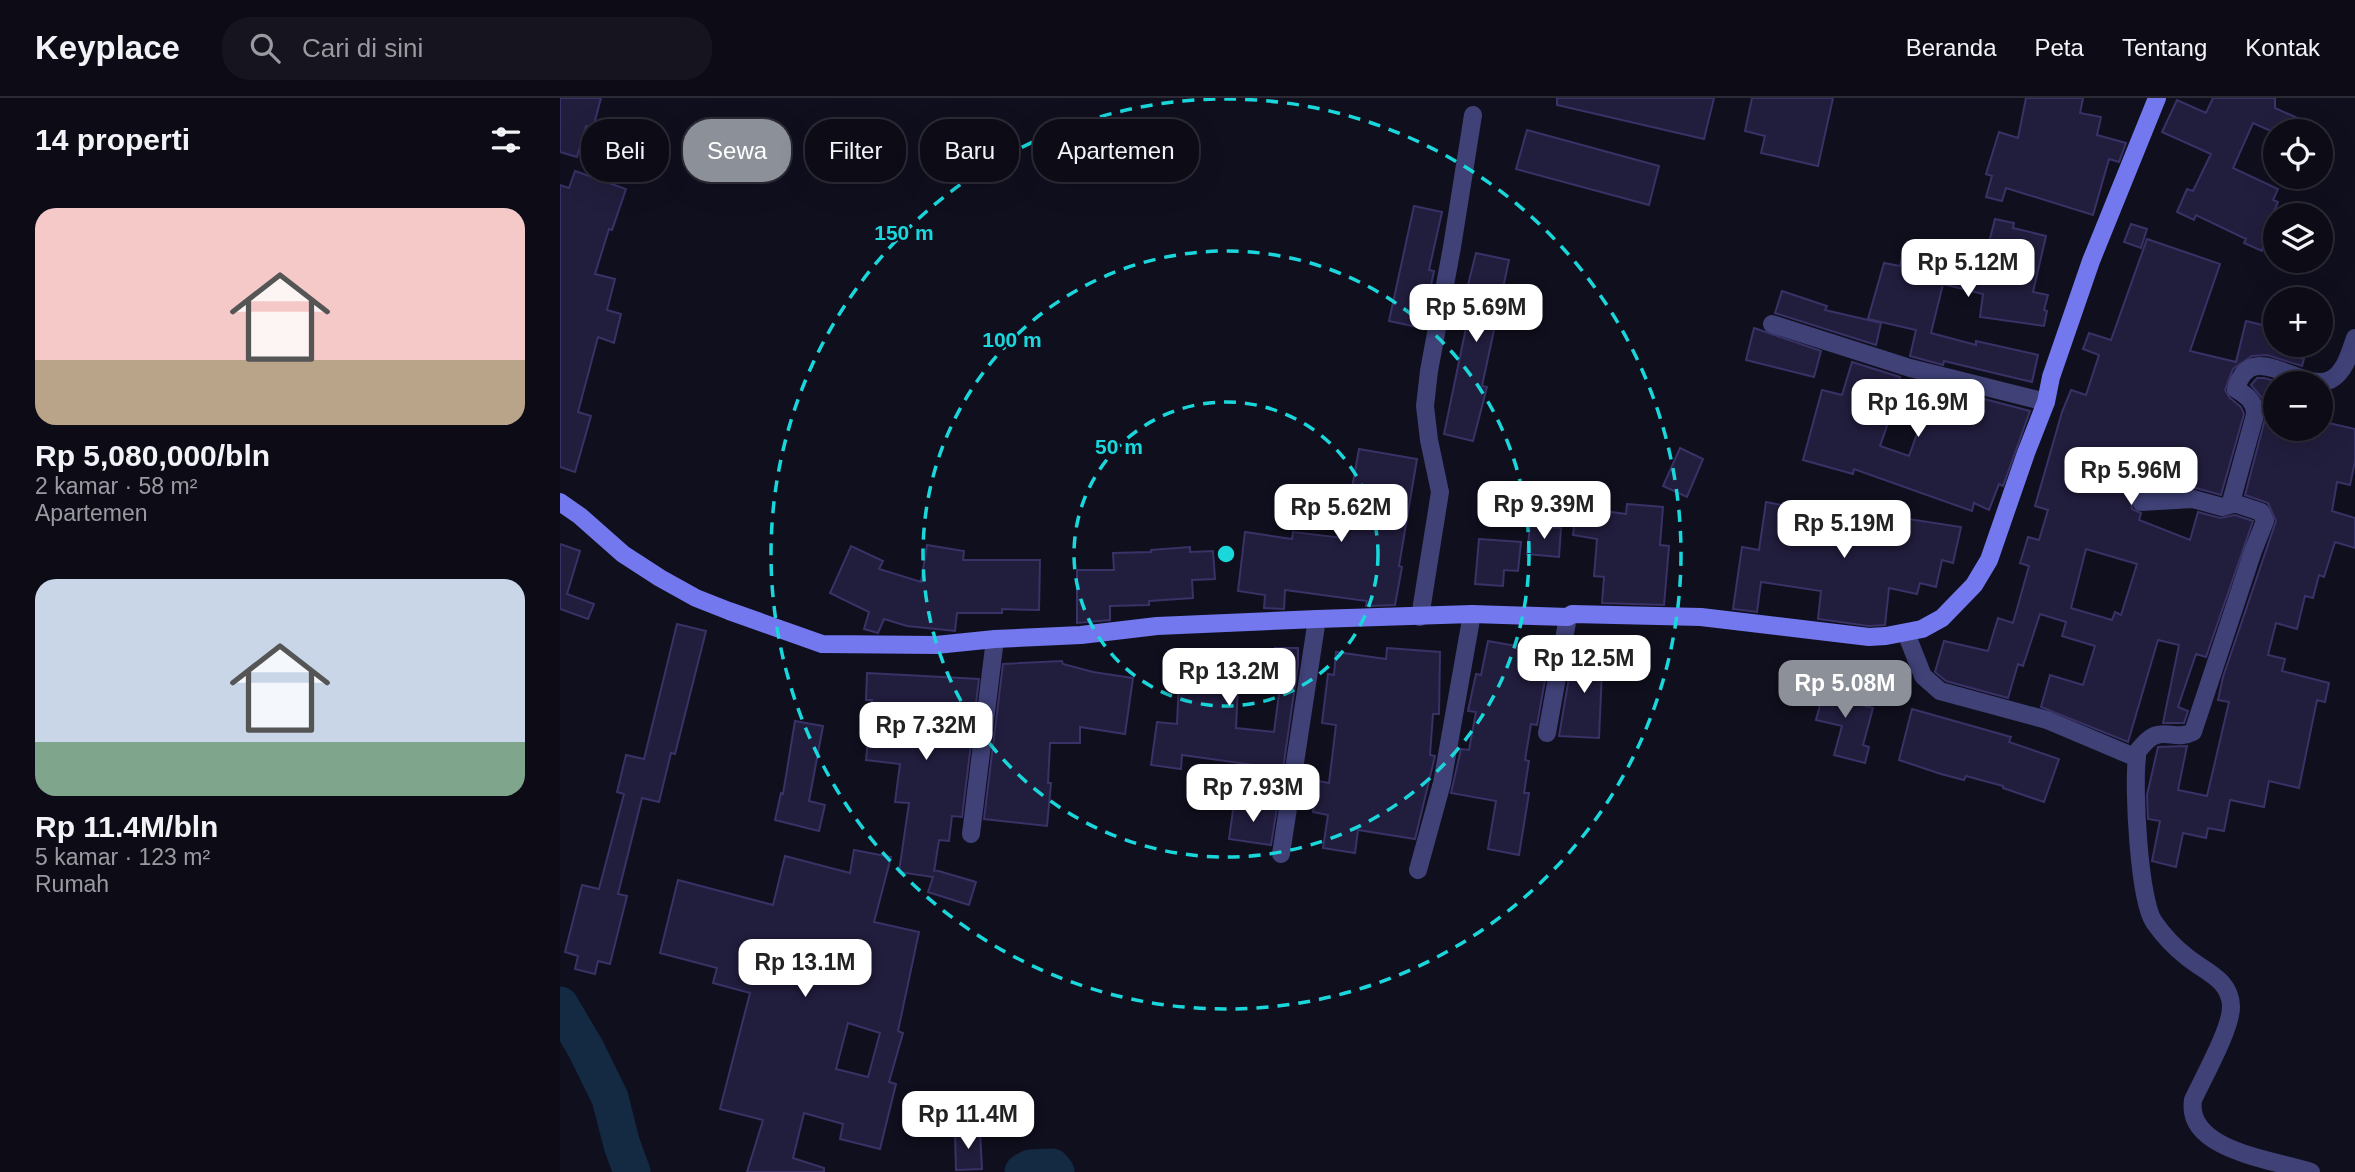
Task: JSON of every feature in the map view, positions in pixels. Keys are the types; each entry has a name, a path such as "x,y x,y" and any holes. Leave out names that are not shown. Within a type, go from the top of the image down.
{"street":[{"path":"560,502 623,554 696,598 822,644 936,645 1081,635 1157,626 1472,614 1700,617 1869,637 1922,629 1942,618 1962,600 1982,575 2046,402 2051,377 2091,261 2157,98"},
{"path":"1420,617 1440,492 1425,406 1473,115"},
{"path":"1772,324 1910,368 2046,402"},
{"path":"2233,503 2233,493 2255,409 2245,394 2236,389 2240,376 2255,365 2303,378 2330,380 2344,366 2355,338"},
{"path":"2141,502 2193,499 2222,507 2233,503 2261,512 2265,520 2193,732 2184,736 2159,734 2151,737 2137,752 2134,777 2140,860 2150,915 2169,941 2188,958 2218,978 2230,998 2230,1019 2193,1100 2191,1111 2194,1121 2206,1133 2234,1149 2311,1172"},
{"path":"1418,870 1442,783 1472,614"},
{"path":"1547,733 1568,617"},
{"path":"1281,854 1317,619"},
{"path":"1906,633 1923,676 1940,691 2047,720 2137,758"},
{"path":"971,834 995,639"}],"building":[{"path":"560,98 601,98 595,119 581,119 581,143 577,157 560,152"},
{"path":"1557,98 1714,98 1704,139 1557,105"},
{"path":"1752,98 1833,98 1818,166 1761,153 1765,136 1745,131"},
{"path":"2026,98 2083,98 2080,113 2101,117 2097,135 2126,143 2119,162 2109,159 2093,215 2006,188 2002,201 1986,197 1992,176 1986,174 1999,132 2018,138"},
{"path":"2213,98 2275,98 2275,108 2299,119 2263,119 2263,127 2253,123 2233,168 2263,182 2263,189 2278,189 2273,200 2278,203 2263,203 2262,251 2244,243 2246,239 2196,215 2194,220 2177,212 2187,189 2193,191 2211,154 2162,132 2177,100 2206,113"},
{"path":"1527,130 1659,166 1649,205 1516,169"},
{"path":"575,171 581,173 581,182 606,182 626,189 612,230 609,229 595,274 615,279 607,310 621,314 614,343 598,337 578,412 591,416 575,472 560,467 560,185 569,188"},
{"path":"1414,206 1442,212 1429,270 1434,271 1422,328 1389,321"},
{"path":"1995,219 2014,223 2013,228 2046,236 2033,292 2048,295 2044,326 1980,317 1983,294 1943,284 1931,333 1976,345 1976,341 2038,355 2032,382 1944,361 1943,365 1910,356 1916,330 1868,319 1884,263 1900,266 1904,249 1955,262 1957,251 1985,258"},
{"path":"2131,224 2147,229 2141,248 2124,242"},
{"path":"2147,239 2220,264 2190,351 2236,362 2246,321 2263,325 2263,355 2252,356 2233,369 2225,390 2244,414 2221,495 2196,488 2170,489 2160,486 2158,490 2135,492 2131,498 2132,509 2141,513 2139,520 2190,540 2198,512 2220,518 2235,515 2253,521 2206,657 2196,654 2178,707 2188,711 2184,723 2163,723 2179,645 2158,640 2128,742 2041,707 2050,675 2083,685 2095,646 2062,636 2066,622 2040,614 2023,666 2018,664 2008,698 1946,681 1935,672 1944,641 1988,651 1998,618 2013,623 2029,566 2020,563 2028,537 2039,540 2048,510 2035,506 2062,412 2071,390 2086,395 2099,355 2083,349 2089,333 2111,340","holes":["2086,549 2137,564 2121,615 2115,612 2112,620 2071,608"]},
{"path":"1476,253 1509,260 1482,386 1487,387 1473,441 1444,434 1467,323 1459,321"},
{"path":"1782,291 1827,306 1825,310 1881,323 1876,345 1775,313"},
{"path":"1754,328 1821,351 1814,377 1746,360"},
{"path":"2273,357 2304,359 2302,366"},
{"path":"1852,362 1900,377 1891,405 1894,406 1880,446 1909,456 1931,385 2030,411 2003,486 1999,484 1989,510 1974,503 1972,511 1854,469 1853,474 1803,460 1822,390 1842,395"},
{"path":"2257,378 2263,378 2263,402 2262,398 2251,385"},
{"path":"2333,424 2355,429 2355,461 2350,485 2337,482 2332,511 2355,518 2355,548 2335,542 2324,577 2319,575 2313,598 2305,596 2297,629 2276,623 2268,655 2285,659 2282,671 2329,683 2325,702 2317,700 2299,788 2269,781 2264,807 2230,800 2224,831 2208,828 2206,838 2183,833 2176,867 2152,861 2160,821 2148,819 2147,795 2158,747 2187,746 2178,790 2207,796 2229,702 2218,700 2223,677 2276,521 2268,503 2245,495 2263,426 2263,441 2333,441"},
{"path":"1680,448 1703,459 1687,497 1663,486"},
{"path":"1359,449 1417,459 1395,605 1366,606 1367,601 1285,590 1284,609 1264,608 1265,595 1238,591 1245,532 1292,539 1293,532 1343,538"},
{"path":"1766,502 1829,514 1830,507 1961,527 1953,563 1942,560 1936,587 1920,583 1917,594 1889,588 1885,625 1869,626 1818,619 1821,591 1761,582 1757,612 1733,609 1742,547 1759,550"},
{"path":"1627,504 1663,507 1660,545 1669,546 1664,605 1602,603 1604,577 1594,576 1597,539 1573,535 1576,507 1626,514"},
{"path":"1530,526 1561,528 1559,557 1527,554"},
{"path":"1479,539 1521,542 1518,571 1504,570 1503,586 1475,584"},
{"path":"560,544 580,551 567,594 594,604 588,619 560,609"},
{"path":"927,545 964,551 963,560 1040,560 1039,610 1002,609 1002,613 957,613 955,631 907,626 884,619 878,633 864,629 869,612 830,593 851,546 883,561 879,569 921,582"},
{"path":"1190,547 1190,552 1213,551 1215,579 1192,580 1193,598 1149,601 1149,605 1110,606 1110,620 1077,623 1077,570 1114,570 1113,553"},
{"path":"677,624 706,631 675,754 671,753 659,802 642,798 618,894 627,896 610,964 598,961 595,974 575,969 578,956 565,952 582,885 599,889 624,794 617,792 626,755 644,759"},
{"path":"1488,641 1550,652 1537,725 1531,724 1525,760 1529,761 1524,793 1529,793 1519,855 1488,849 1496,801 1451,793 1461,749 1469,750 1476,712 1468,711 1476,674 1481,675"},
{"path":"1275,648 1298,648 1283,769 1182,755 1181,769 1151,765 1157,722 1177,724 1179,681 1166,682 1166,654 1275,652","holes":["1238,685 1280,686 1274,732 1236,728"]},
{"path":"1387,648 1440,652 1439,714 1433,714 1430,755 1435,756 1415,839 1358,830 1355,853 1323,848 1328,815 1313,812 1318,781 1329,783 1336,725 1322,723 1328,674 1334,675 1336,652 1386,659"},
{"path":"1574,648 1603,648 1599,738 1559,736"},
{"path":"1062,661 1063,664 1093,672 1133,678 1125,734 1080,727 1080,743 1050,743 1048,783 1051,783 1047,826 984,819 1003,664"},
{"path":"867,673 979,679 962,817 952,816 949,841 939,840 934,872 935,870 976,882 969,905 928,892 933,877 899,872 909,803 895,802 900,764 866,760 872,700 866,700"},
{"path":"1828,675 1844,679 1841,692 1850,694 1848,702 1873,708 1863,745 1869,747 1865,763 1834,755 1842,726 1816,720"},
{"path":"1912,709 2011,737 2009,742 2059,759 2044,802 2003,786 1966,776 1964,780 1899,760"},
{"path":"795,721 823,726 809,801 825,805 819,831 775,820 781,793 783,794"},
{"path":"1234,803 1277,808 1271,845 1229,839"},
{"path":"854,850 891,857 874,922 919,932 898,1031 903,1033 889,1082 896,1084 880,1149 840,1139 843,1124 804,1113 793,1158 824,1168 824,1172 747,1172 763,1120 720,1109 750,993 713,983 717,968 660,953 678,880 773,905 785,856 850,873","holes":["848,1023 880,1033 868,1077 836,1069"]},
{"path":"980,1131 982,1169 956,1170 955,1132"}],"waterway":[{"path":"560,1005 610,1098 632,1172"},
{"path":"1023,1172 1030,1168 1052,1167 1056,1172"}]}
